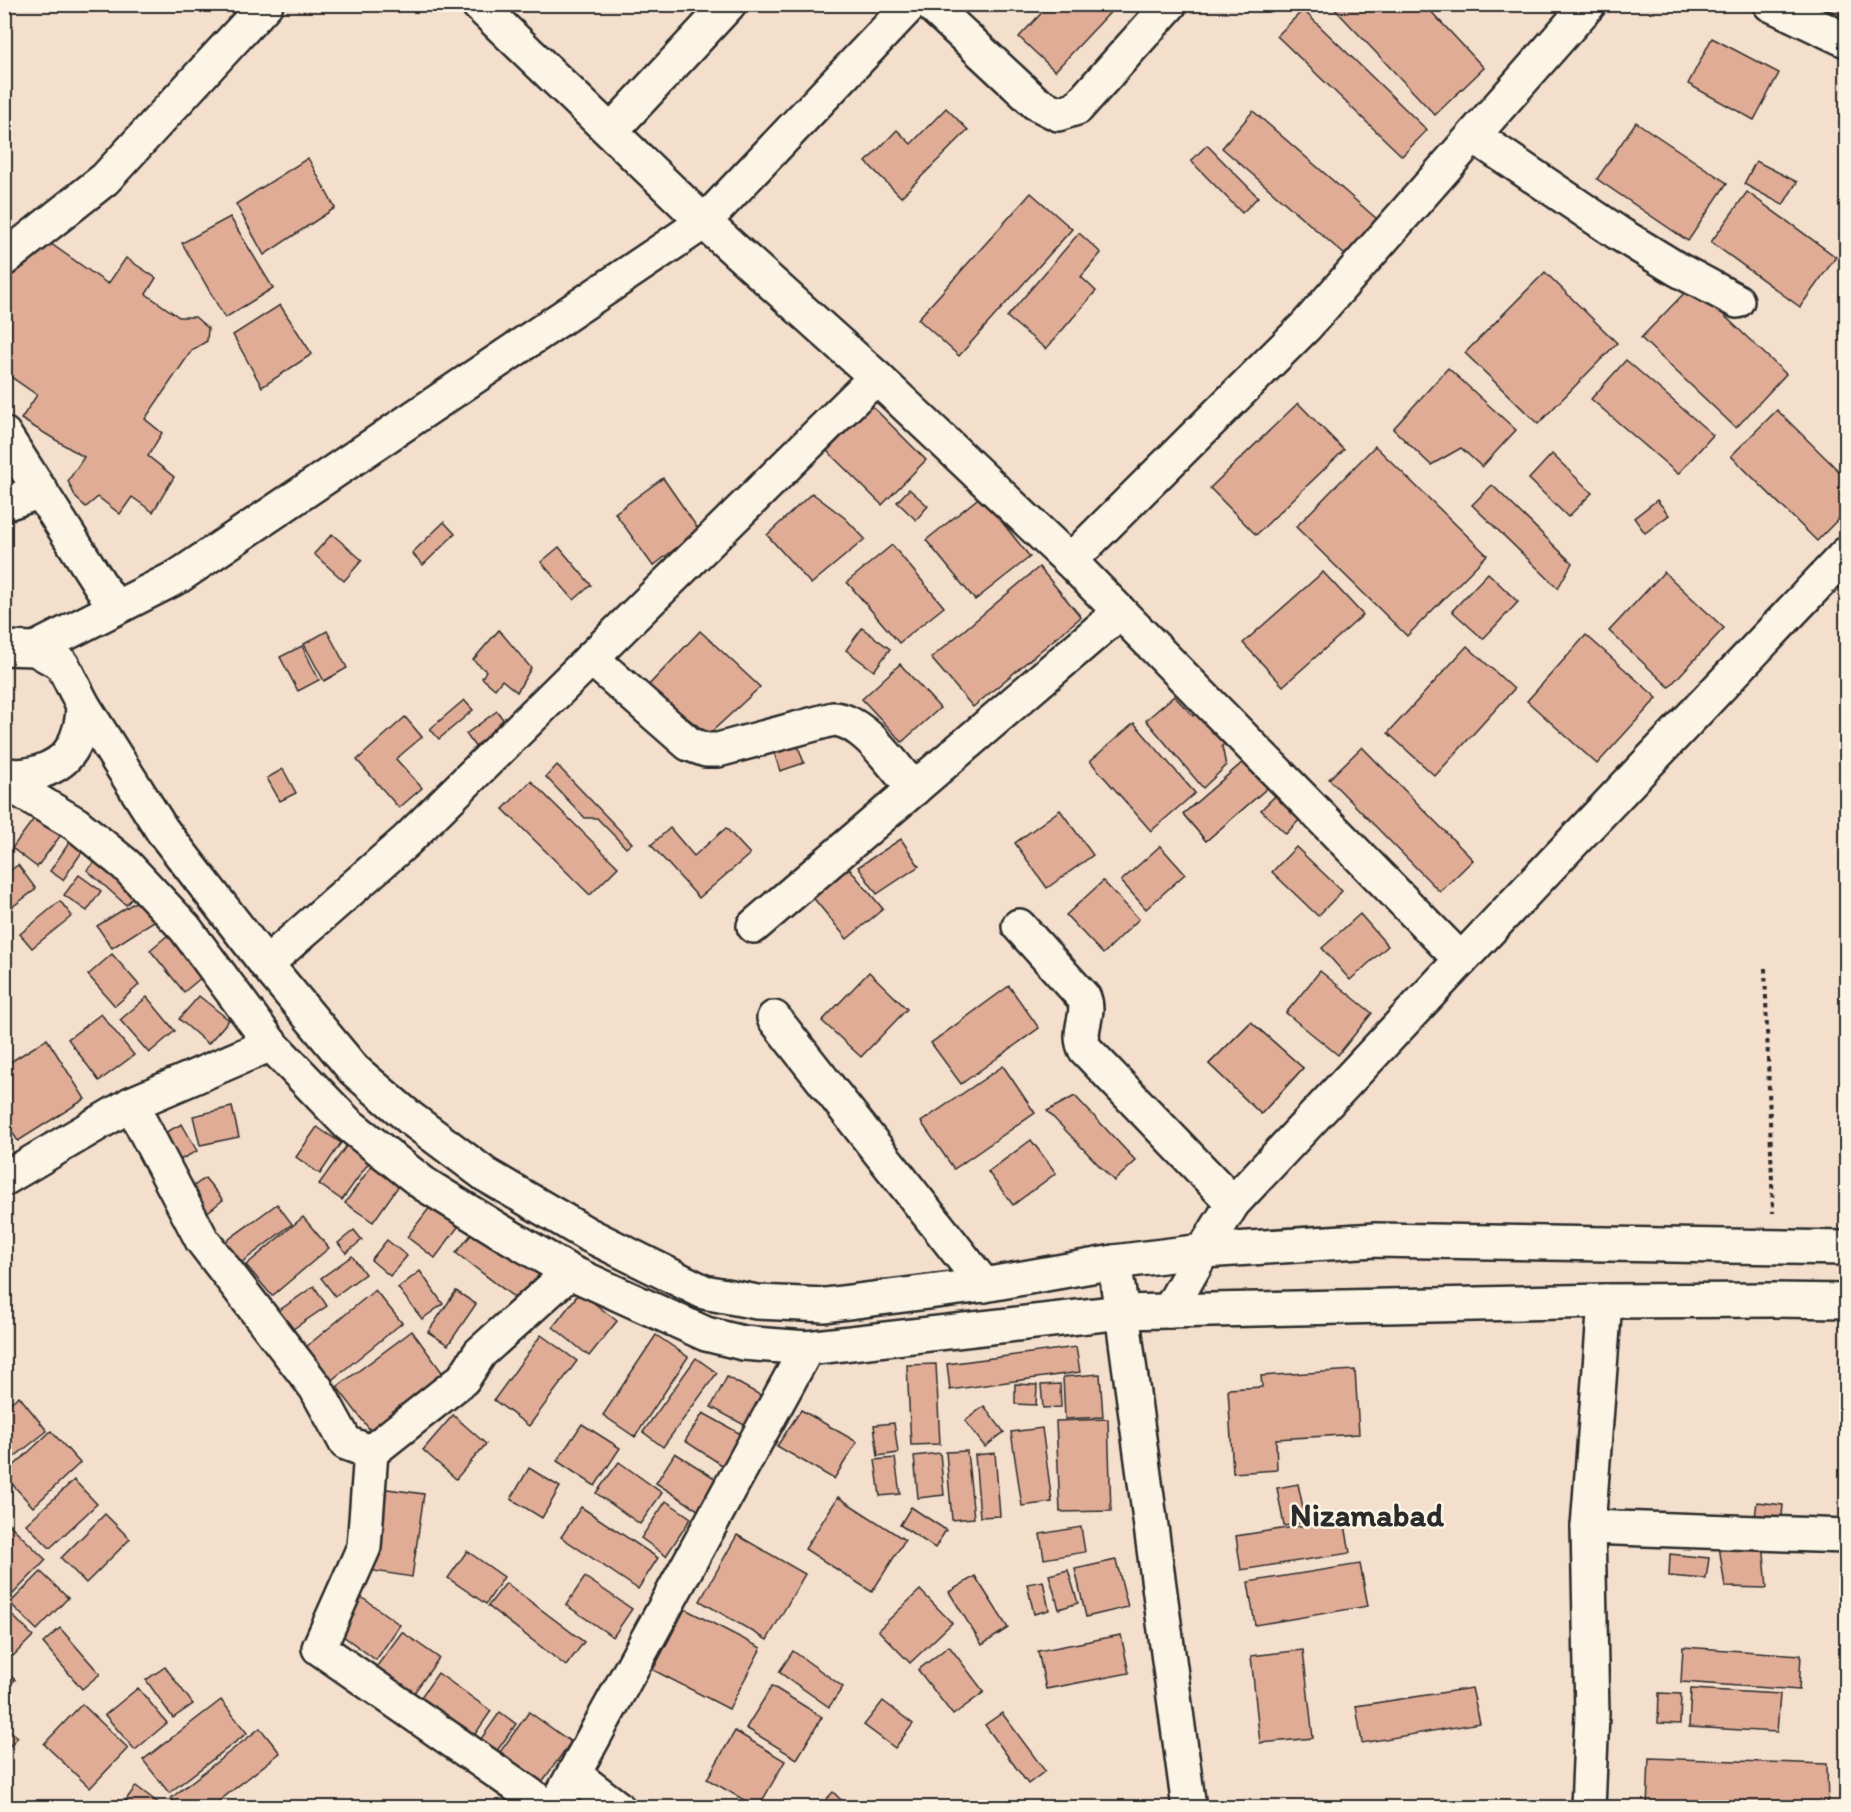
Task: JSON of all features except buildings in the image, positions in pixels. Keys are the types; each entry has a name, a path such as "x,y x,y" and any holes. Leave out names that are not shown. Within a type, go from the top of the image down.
{"main road":[{"path":"4,259 105,179 266,4"},
{"path":"478,4 704,222 876,377 1070,561 1461,960"},
{"path":"611,131 729,4"},
{"path":"20,648 115,608 179,576 704,222 911,4"},
{"path":"930,4 1036,103 1058,114 1077,108 1170,4"},
{"path":"1070,561 1306,326 1589,4"},
{"path":"1770,4 1846,40"},
{"path":"1474,136 1628,239 1677,269 1737,300"},
{"path":"266,964 406,841 876,377"},
{"path":"4,434 115,608"},
{"path":"4,504 41,491"},
{"path":"1169,1311 1233,1203 1846,555"},
{"path":"754,926 1120,612"},
{"path":"20,648 62,664 83,705 162,830 266,964 354,1070 410,1118 476,1168 587,1234 704,1292 757,1302 825,1305 984,1285 1114,1262 1203,1251 1375,1240 1846,1248"},
{"path":"591,658 689,744 706,750 718,750 832,719 843,720 863,732 914,789"},
{"path":"4,774 15,777 46,771 70,751 82,722 83,705"},
{"path":"4,781 76,824 126,865 185,928 272,1044 348,1124 424,1184 570,1272 706,1335 743,1343 807,1348 1122,1312 1605,1302 1846,1301"},
{"path":"1019,926 1084,998 1086,1008 1081,1041 1085,1049 1233,1203"},
{"path":"774,1018 984,1285"},
{"path":"4,1179 131,1104 272,1044"},
{"path":"131,1104 202,1240 316,1388 346,1443 371,1452"},
{"path":"1114,1262 1188,1808"},
{"path":"549,1808 319,1648 364,1547 371,1452 463,1378 480,1353 570,1272"},
{"path":"1588,1808 1592,1714 1588,1527 1605,1302"},
{"path":"555,1808 807,1348"},
{"path":"1588,1527 1846,1536"},
{"path":"575,1775 618,1808"}],"path":[{"path":"1764,968 1774,1247"}],"district":[{"name":"Nizamabad","path":"1367,1515"}]}
